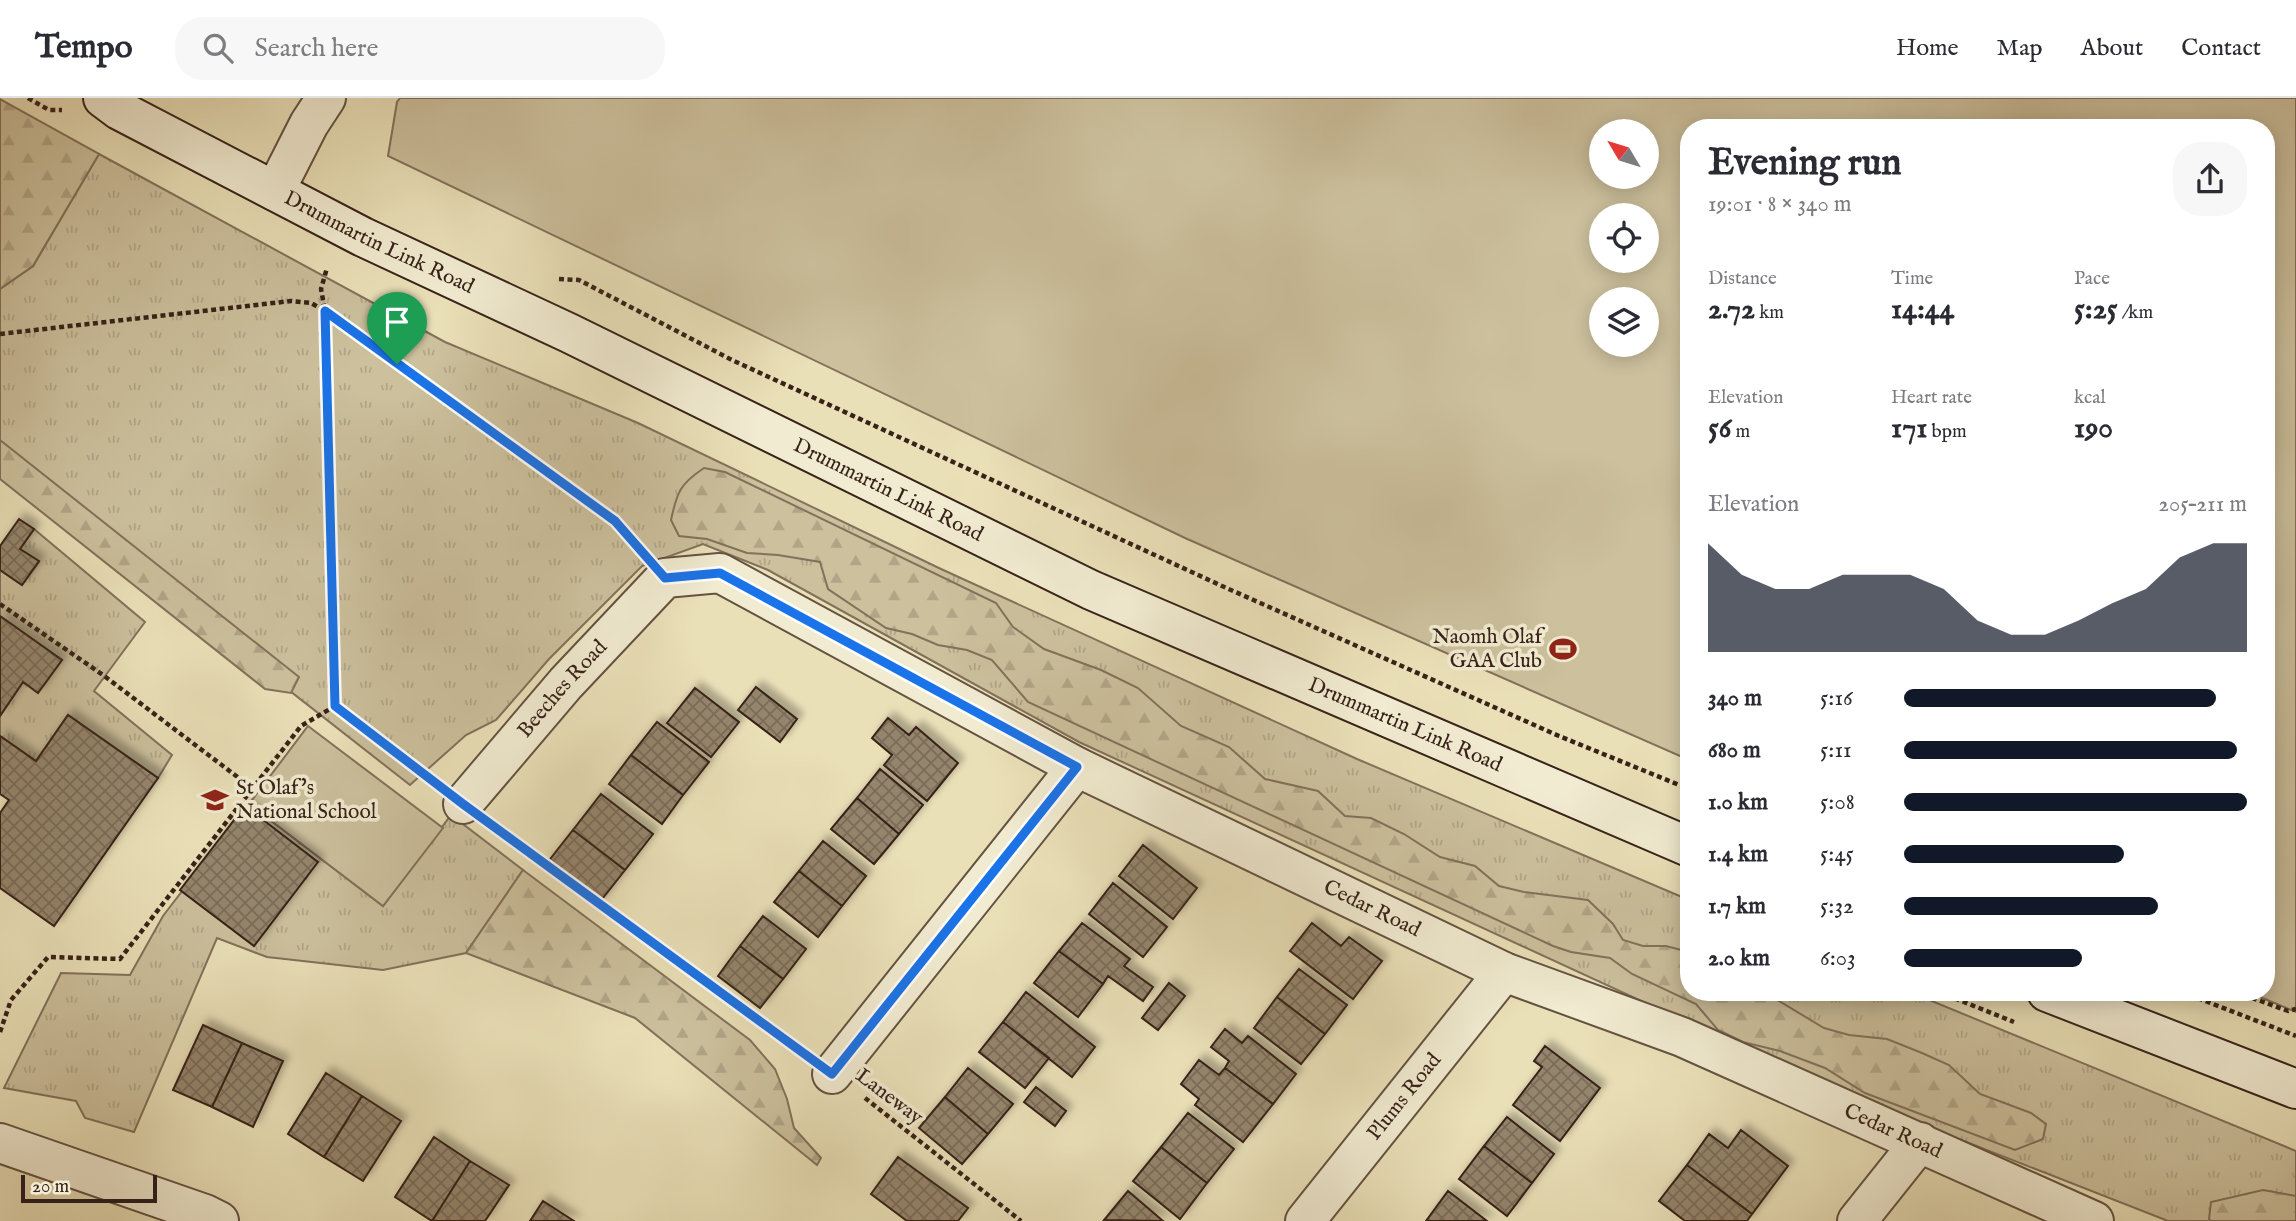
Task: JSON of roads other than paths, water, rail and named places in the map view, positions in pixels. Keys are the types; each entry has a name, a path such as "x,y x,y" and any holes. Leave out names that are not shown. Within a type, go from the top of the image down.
{"street":[{"name":"Drummartin Link Road","path":"103,98 119,110 348,229 569,333 1091,590 1680,844"},
{"path":"275,191 309,124 326,98"},
{"name":"Cedar Road","path":"665,578 720,573 1077,767 1504,972 1682,1037 2094,1221"},
{"name":"Beeches Road","path":"463,804 566,683 665,578"},
{"path":"832,1074 1077,767"},
{"name":"Plums Road","path":"1305,1221 1504,972"},
{"path":"2070,1001 2296,1089"},
{"path":"1857,1221 1920,1142"},
{"path":"0,1143 192,1209 219,1221"}],"place":[{"name":"Naomh Olaf GAA Club","path":"1563,649"},
{"name":"St Olaf's National School","path":"215,800"}]}
